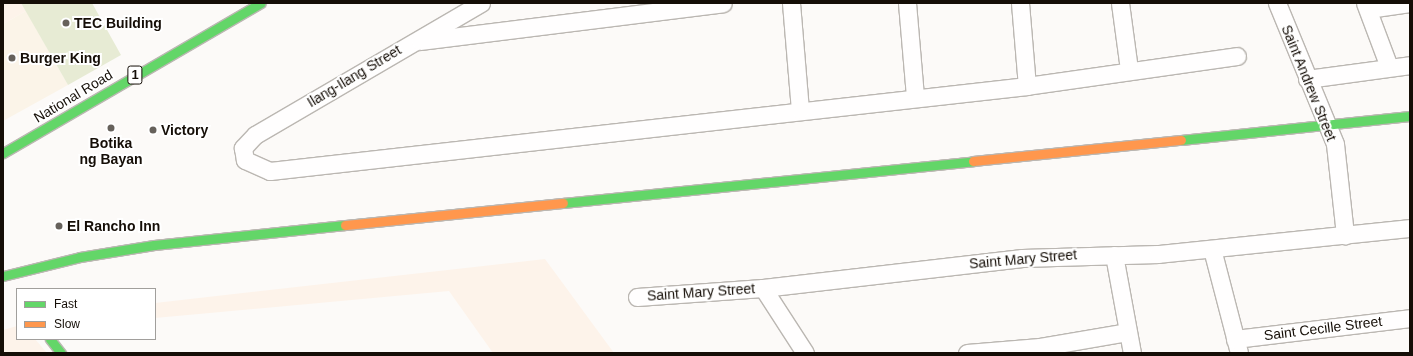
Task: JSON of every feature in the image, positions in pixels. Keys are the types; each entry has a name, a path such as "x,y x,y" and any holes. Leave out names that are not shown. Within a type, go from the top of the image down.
{"main road":[{"name":"National Road","path":"3,153 261,3"},
{"path":"16,284 6,272 154,245 1410,116"},
{"path":"51,340 62,353"}],"street":[{"path":"411,42 723,3"},
{"path":"791,3 800,110 1027,86 1129,70 1237,56"},
{"path":"907,3 915,98"},
{"path":"1020,3 1027,86"},
{"path":"1120,3 1129,70"},
{"name":"Saint Andrew Street","path":"1277,3 1325,125 1335,144 1345,235"},
{"path":"1389,67 1366,6 1410,3"},
{"path":"479,4 485,32"},
{"name":"Ilang-Ilang Street","path":"479,4 411,42 255,135 243,148 245,160 270,170 800,110"},
{"path":"1307,79 1410,65"},
{"name":"Saint Mary Street","path":"637,297 763,288 1022,258 1114,255 1212,249 1410,228"},
{"path":"1212,249 1237,346"},
{"path":"1114,255 1132,353"},
{"path":"763,288 805,353"},
{"name":"Saint Cecille Street","path":"1237,346 1410,318"},
{"path":"966,353 1041,350 1127,332"}],"shaded area":[{"path":"3,3 21,3 26,11 3,24"},
{"path":"26,11 68,85 3,121 3,24"},
{"path":"545,259 614,353 493,353 449,291 156,318 156,303"},
{"path":"16,326 16,340 36,340 47,353 3,353 3,330"}],"green space":[{"name":"TEC Building","path":"21,3 92,3 121,55 68,85"}],"traffic: fast":[{"path":"3,153 261,3"},
{"path":"1181,140 1410,116"},
{"path":"563,203 973,161"},
{"path":"3,276 80,257 154,245 345,225"},
{"path":"51,340 61,353"}],"traffic: slow":[{"path":"973,161 1181,140"},
{"path":"345,225 563,203"}],"place":[{"name":"TEC Building","path":"66,23"},
{"name":"Burger King","path":"12,58"},
{"name":"Botika ng Bayan","path":"111,128"},
{"name":"Victory","path":"153,130"},
{"name":"El Rancho Inn","path":"59,226"}]}
